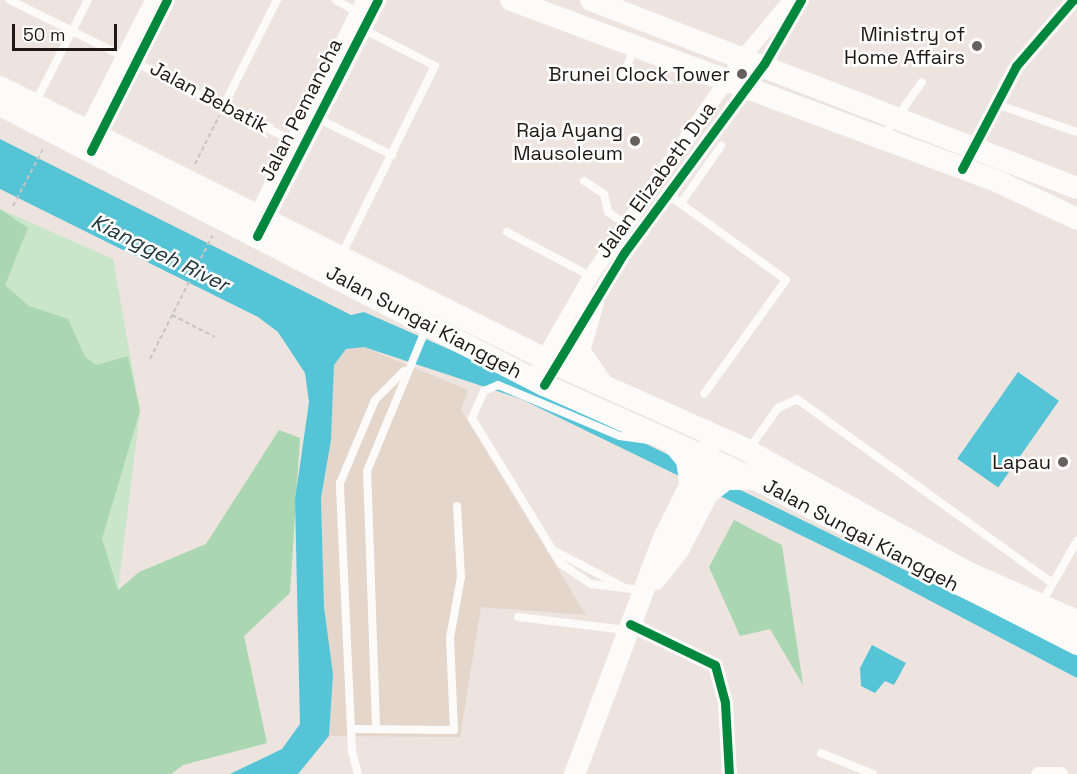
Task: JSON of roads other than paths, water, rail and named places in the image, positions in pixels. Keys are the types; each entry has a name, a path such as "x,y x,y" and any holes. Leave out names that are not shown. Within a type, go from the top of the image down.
{"main road":[{"path":"511,0 546,7 633,49 962,169 1077,219"},
{"path":"591,0 973,145 1077,188"},
{"path":"661,59 671,30"},
{"name":"Jalan Sungai Kianggeh","path":"0,87 35,104 88,140 256,226 340,258 606,388 731,443 1039,608 1077,621"},
{"name":"Jalan Sungai Kianggeh","path":"0,105 47,134 88,140 186,182 427,328 658,439 704,477 755,479 1077,644"},
{"path":"593,302 579,351 606,388"},
{"path":"574,774 629,627 646,591 704,477 731,443"}],"street":[{"path":"131,57 152,0"},
{"path":"88,140 131,57 167,0"},
{"name":"Jalan Pemancha","path":"256,226 317,118 378,0"},
{"name":"Jalan Elizabeth Dua","path":"661,189 736,86 790,0"},
{"name":"Jalan Elizabeth Dua","path":"538,381 590,276 632,229 753,60 801,0"},
{"path":"962,169 973,145 1030,46 1072,0"},
{"name":"Jalan Pemancha","path":"256,226 293,141 360,6"},
{"name":"Jalan Elizabeth Dua","path":"549,361 593,302 632,229"},
{"path":"629,627 715,665 725,702 729,774"},
{"path":"1038,774 1060,774"}],"lane":[{"name":"Jalan Bebatik","path":"10,0 131,57 293,141"},
{"path":"47,134 35,104 88,0"},
{"path":"224,105 277,0"},
{"path":"336,0 360,6"},
{"path":"340,258 435,66 363,29"},
{"path":"623,77 633,49"},
{"path":"882,139 922,82"},
{"path":"996,105 1077,132"},
{"path":"317,118 392,155"},
{"path":"681,203 721,147"},
{"path":"584,181 604,194 608,212 632,229"},
{"path":"661,189 786,280 704,394"},
{"path":"507,232 590,276"},
{"path":"376,726 367,471 404,371 427,328"},
{"path":"358,774 351,729 340,483 375,400 404,371"},
{"path":"646,591 591,584 549,549 474,427 478,399 489,385 498,385 620,436 658,439"},
{"path":"731,443 778,408 797,399 1051,582"},
{"path":"351,729 376,726 387,734 454,730 450,638 461,578 457,506"},
{"path":"1039,608 1051,582 1076,542"},
{"path":"549,549 623,587"},
{"path":"518,617 629,627"},
{"path":"821,753 873,774"}],"water":[{"name":"Kianggeh River","path":"0,139 351,315 364,312 476,361 1077,654 1077,678 868,568 521,399 364,347 346,349 334,365 331,440 321,498 324,607 333,674 329,736 298,774 230,774 282,749 300,724 295,500 309,402 305,373 278,332 258,317 0,189"},
{"path":"1018,372 1059,401 998,488 957,459"},
{"path":"872,645 906,663 894,685 885,681 875,693 861,686 860,668"}],"place":[{"name":"Ministry of Home Affairs","path":"977,46"},
{"name":"Brunei Clock Tower","path":"742,74"},
{"name":"Raja Ayang Mausoleum","path":"635,141"},
{"name":"Lapau","path":"1063,462"}]}
